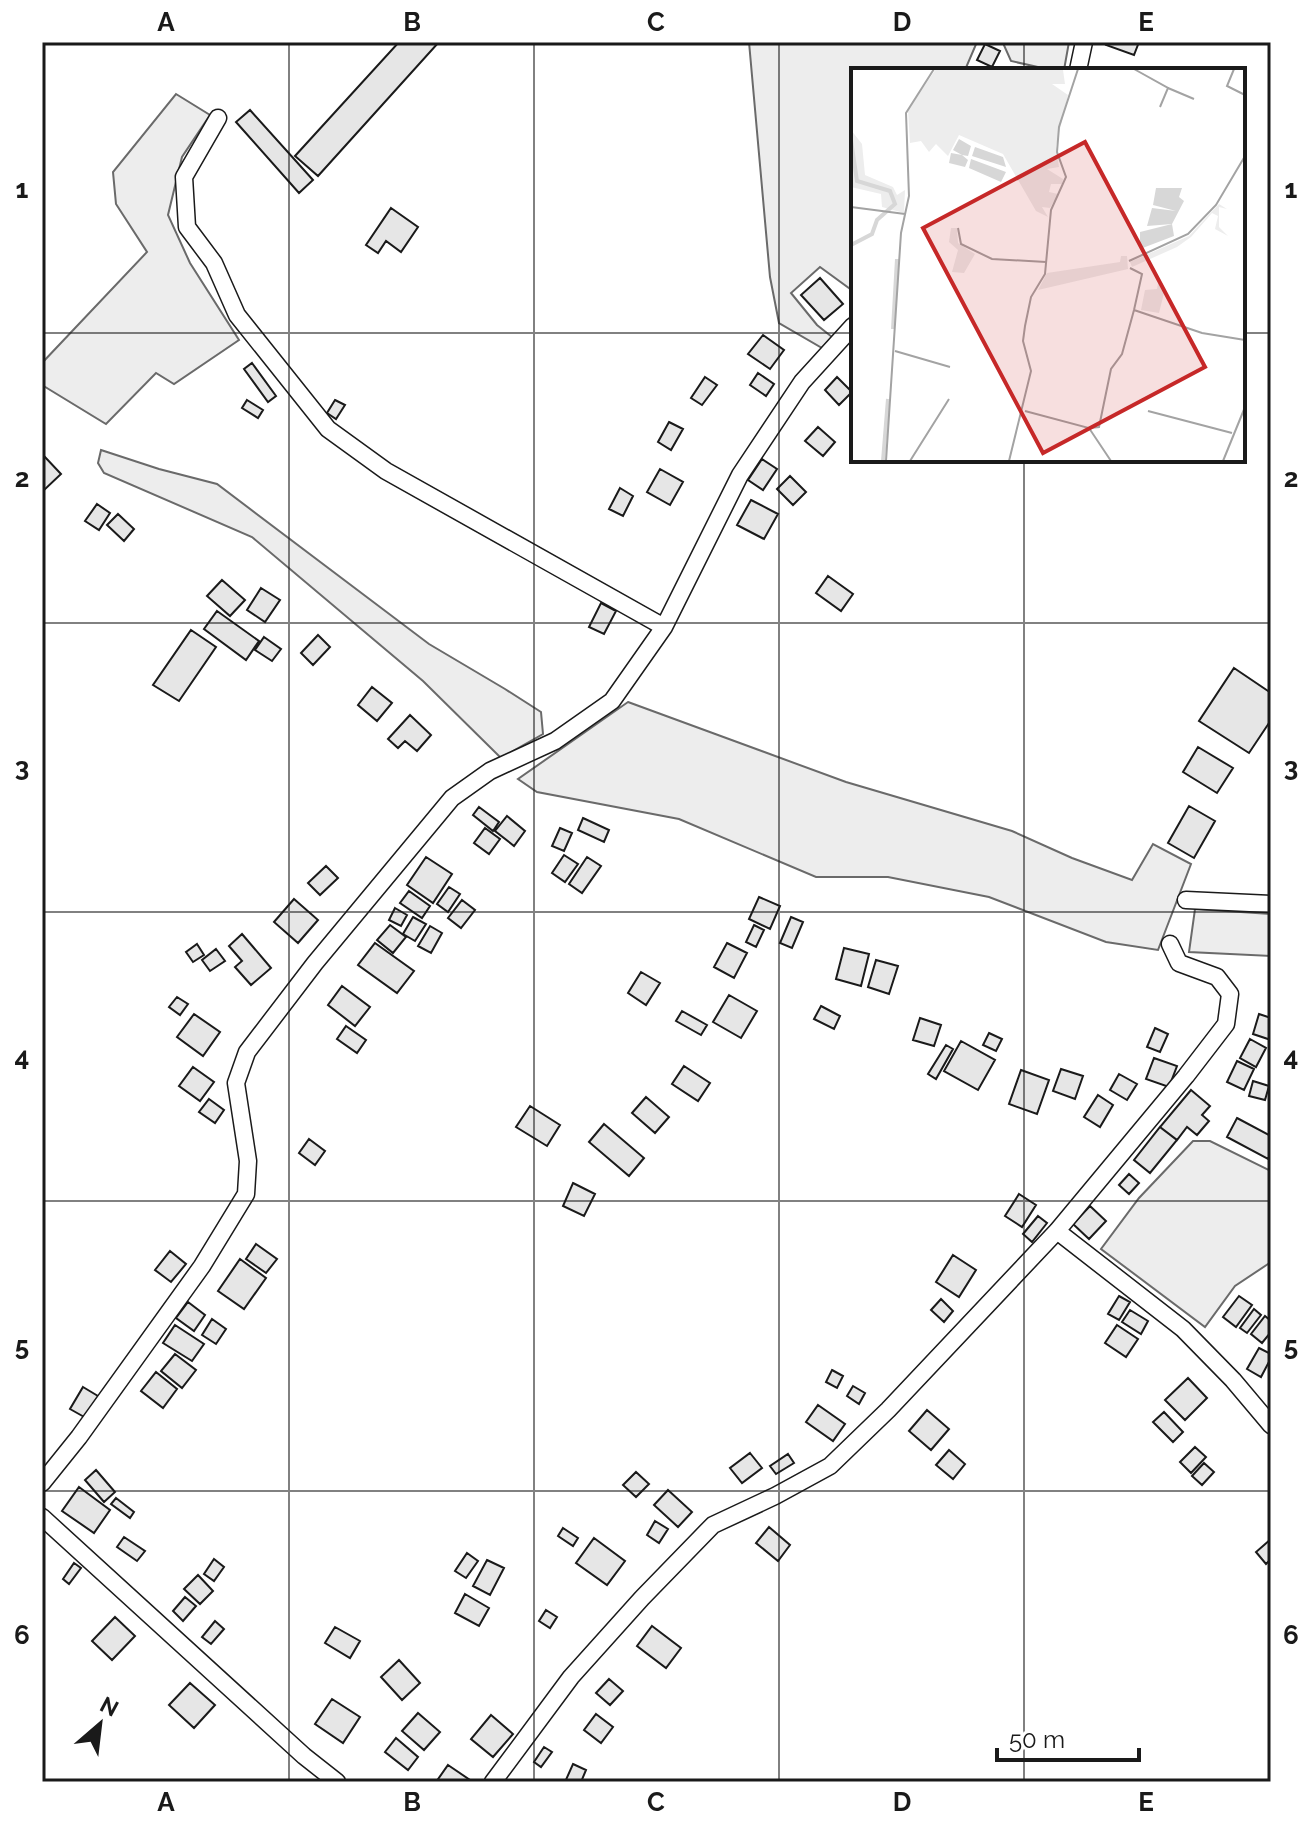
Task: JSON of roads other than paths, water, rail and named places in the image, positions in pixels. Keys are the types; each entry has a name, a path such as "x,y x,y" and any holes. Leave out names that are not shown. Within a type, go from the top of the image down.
{"street":[{"path":"1078,68 1084,42"},
{"path":"218,118 184,177 187,227 214,263 237,315 328,429 386,471 664,627"},
{"path":"42,1483 79,1437 202,1266 246,1194 248,1161 236,1083 247,1052 315,963 452,798 490,771 555,741 612,701 664,627 740,475 802,382 851,328"},
{"path":"1186,900 1271,904"},
{"path":"493,1782 571,1677 713,1525 830,1466 888,1410 1057,1231 1186,1076 1226,1024 1230,994 1217,977 1179,963 1170,944"},
{"path":"1057,1231 1183,1329 1271,1425"},
{"path":"42,1517 304,1756 337,1782"}]}
